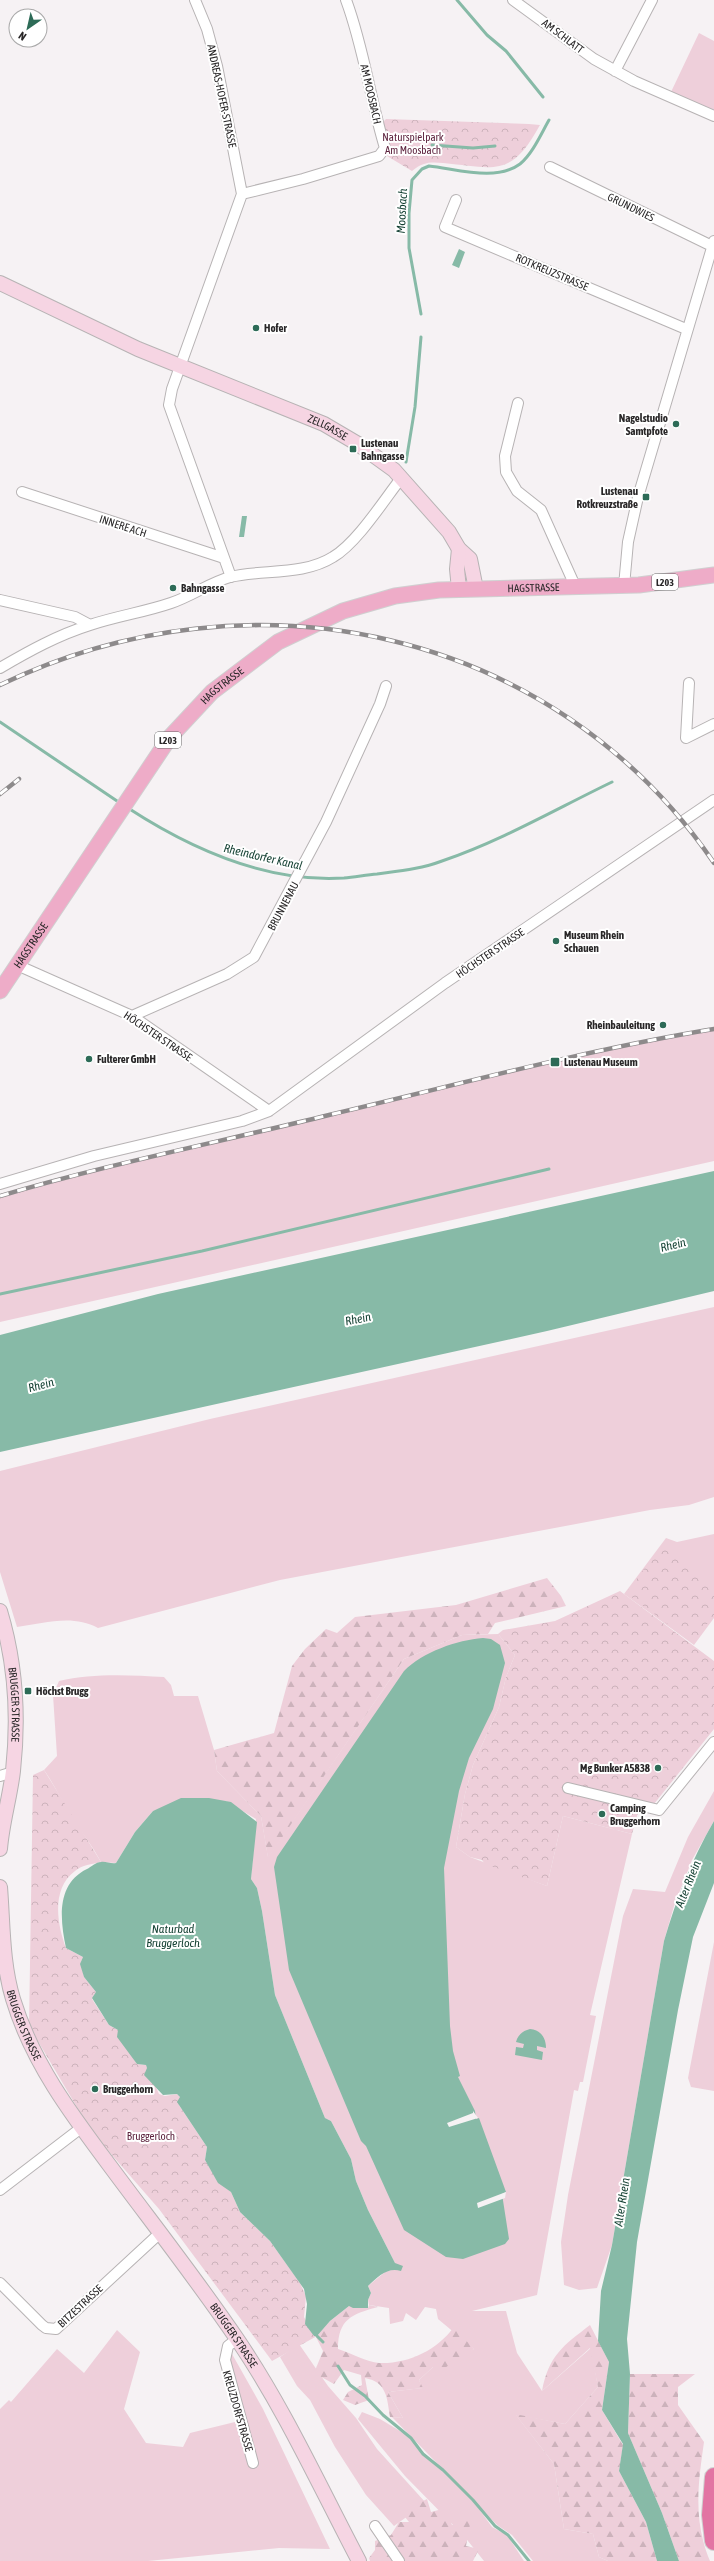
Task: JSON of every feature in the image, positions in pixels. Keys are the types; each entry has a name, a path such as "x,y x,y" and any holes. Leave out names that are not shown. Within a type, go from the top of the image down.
{"highway":[{"path":"714,2477 711,2515 714,2541"}],"main road":[{"name":"ZELLGASSE","path":"0,283 93,328 181,367 324,424 358,444 402,477 449,532 459,549 470,559 476,589"},
{"path":"459,549 457,569 459,589"},
{"name":"HAGSTRASSE","path":"0,991 115,817 170,737 192,712 234,673 278,642 325,618 363,604 395,596 459,589 624,586 714,575"},
{"name":"BRUGGER STRASSE","path":"0,1610 10,1652 17,1712 7,1774 0,1849"},
{"name":"BRUGGER STRASSE","path":"0,1886 4,1949 13,1999 32,2048 50,2080 81,2128 238,2339 277,2407 359,2561"}],"street":[{"name":"ANDREAS-HOFER-STRASSE","path":"196,0 207,29 216,66 242,194"},
{"name":"AM MOOSBACH","path":"242,194 303,179 379,156 385,148 375,114 358,33 346,0"},
{"name":"AM SCHLATT","path":"512,0 594,59 615,71 714,116"},
{"path":"615,71 652,0"},
{"name":"GRUNDWIES","path":"550,167 713,244"},
{"path":"231,577 169,405 172,389 242,194"},
{"name":"ROTKREUZSTRASSE","path":"456,200 445,227 686,329"},
{"path":"624,586 628,542 638,497 686,329 710,264 713,244"},
{"name":"HAGSTRASSE","path":"518,403 505,456 506,472 517,491 541,510 576,588"},
{"path":"0,668 30,650 90,625 173,602 213,583 231,577 306,567 333,558 351,541 402,477"},
{"name":"INNERE ACH","path":"22,492 224,558"},
{"path":"0,600 75,617 90,625"},
{"path":"689,683 686,738 714,724"},
{"name":"BRUNNENAU","path":"132,1016 248,963 261,946 304,866 364,738 386,686"},
{"name":"HÖCHSTER STRASSE","path":"0,1184 94,1156 242,1121 269,1111 446,982 714,800"},
{"name":"HÖCHSTER STRASSE","path":"17,965 132,1016 269,1111"},
{"path":"568,1788 659,1810 714,1742"},
{"path":"0,2190 81,2128"},
{"name":"BITZESTRASSE","path":"0,2283 42,2325 46,2328 56,2329 160,2233"},
{"name":"KREUZDORFSTRASSE","path":"238,2339 228,2346 225,2360 228,2380 253,2463"},
{"path":"375,2526 399,2561"}],"green space":[{"path":"699,33 714,41 714,110 671,92"},
{"name":"Naturspielpark Am Moosbach","path":"386,119 540,125 530,142 520,154 511,162 500,166 476,167 430,163 423,164 412,171 382,153 390,145 383,122"},
{"path":"714,1029 714,1161 0,1322 0,1197 139,1160 594,1051"},
{"path":"714,1307 714,1497 689,1505 650,1510 280,1580 98,1628 79,1621 69,1620 17,1627 0,1572 0,1471 210,1419"},
{"path":"714,1534 714,1618 694,1645 624,1594 666,1538 677,1542"},
{"path":"661,1546 714,1585 714,1615 693,1643 626,1593"},
{"path":"547,1578 561,1596 566,1606 495,1623 488,1634 462,1635 404,1659 268,1858 261,1816 217,1771 214,1750 274,1733 292,1666 305,1649 326,1629 337,1633 355,1617 456,1605"},
{"path":"620,1591 714,1661 714,1729 654,1804 641,1802 632,1834 563,1816 547,1886 485,1864 482,1860 470,1857 456,1847 465,1794 473,1765 499,1707 506,1677 515,1655 498,1634 503,1630 555,1621"},
{"path":"498,1634 515,1655 506,1677 499,1707 473,1765 465,1794 456,1847 470,1857 547,1886 563,1816 632,1834 590,2015 596,2016 583,2082 580,2082 578,2091 574,2090 537,2295 472,2311 506,2311 517,2353 542,2391 591,2348 598,2387 565,2424 516,2415 554,2464 564,2529 593,2534 599,2557 608,2561 533,2561 512,2535 497,2525 392,2417 403,2418 388,2392 422,2388 419,2380 433,2367 474,2349 438,2319 436,2309 425,2307 416,2320 406,2313 403,2321 390,2324 389,2308 369,2305 368,2300 371,2293 368,2286 385,2272 394,2269 395,2263 368,2210 356,2181 351,2159 331,2121 325,2118 275,1995 262,1911 257,1888 251,1879 256,1819 226,1801 153,1811 135,1832 116,1863 101,1862 70,1815 44,1770 57,1756 53,1695 59,1681 72,1678 98,1676 125,1675 164,1677 171,1685 174,1696 198,1696 214,1750 217,1771 261,1816 268,1857 404,1659 462,1635"},
{"name":"Bruggerloch","path":"44,1770 101,1862 81,1867 67,1878 62,1887 58,1907 60,1928 66,1948 83,1957 81,1962 84,1977 96,1992 92,1999 109,2025 118,2030 137,2064 146,2065 159,2094 165,2096 177,2094 180,2097 179,2105 207,2147 205,2160 217,2180 231,2192 240,2212 270,2241 300,2283 306,2296 304,2317 314,2336 317,2336 272,2361 159,2209 91,2131 29,2026 33,1775"},
{"path":"714,1791 714,1821 692,1860 674,1906 664,1941 612,2245 597,2288 579,2290 564,2285 561,2242 568,2195 623,1916 633,1889 665,1892 688,1837"},
{"path":"714,1942 714,2091 691,2087 688,2078"},
{"path":"369,2305 378,2307 354,2315 344,2324 339,2339 338,2349 379,2363 401,2361 431,2349 454,2327 474,2349 440,2371 433,2367 419,2380 423,2388 388,2392 403,2418 390,2417 387,2397 382,2387 378,2383 365,2378 369,2400 355,2405 343,2400 348,2392 362,2385 361,2375 344,2370 334,2384 314,2373 323,2351 316,2337 330,2321 349,2306 368,2308"},
{"path":"590,2325 609,2362 602,2410 623,2445 619,2471 646,2522 657,2561 608,2561 599,2557 593,2534 564,2529 554,2464 515,2414 565,2424 598,2387 590,2348 542,2391 549,2368 558,2352"},
{"path":"117,2330 140,2352 124,2409 146,2443 183,2447 190,2433 235,2422 252,2468 258,2467 236,2394 230,2355 232,2354 263,2409 330,2549 279,2548 148,2561 0,2561 0,2409 9,2400 11,2402 57,2349 84,2373"},
{"path":"299,2344 328,2386 356,2418 377,2449 426,2503 394,2526 366,2495 335,2447 310,2400 297,2386 280,2357"},
{"path":"630,2374 695,2374 678,2387 678,2405 704,2442 698,2502 701,2531 710,2561 679,2561 662,2513 628,2433"},
{"path":"362,2412 380,2419 405,2434 474,2502 492,2527 507,2535 524,2561 484,2561 464,2536 405,2476 358,2419"},
{"path":"427,2499 431,2512 446,2508 452,2525 464,2519 471,2519 466,2546 479,2549 473,2561 370,2561 369,2558 375,2550 375,2541 391,2535 399,2522 409,2522 401,2512"}],"water":[{"path":"459,249 465,252 459,268 452,265"},
{"path":"242,516 247,516 244,537 239,537"},
{"name":"Rhein","path":"714,1171 714,1291 547,1331 0,1452 0,1335 158,1294"},
{"path":"483,1638 491,1639 500,1645 505,1663 493,1709 469,1758 459,1791 444,1868 450,2026 453,2051 460,2076 458,2077 475,2111 476,2119 479,2118 506,2192 502,2194 509,2239 505,2244 463,2259 446,2257 404,2230 366,2146 361,2141 289,1970 274,1867 277,1857 404,1671 421,1658 441,1648 462,1641"},
{"name":"Naturbad Bruggerloch","path":"181,1798 209,1798 231,1802 257,1822 251,1879 257,1888 262,1911 275,1995 325,2118 331,2121 351,2159 356,2181 368,2210 395,2263 403,2266 401,2271 391,2270 379,2276 368,2286 371,2293 368,2300 368,2308 353,2308 349,2306 330,2321 317,2336 314,2336 305,2324 307,2304 304,2289 270,2241 240,2212 231,2192 218,2183 205,2160 207,2147 177,2102 180,2097 177,2094 163,2095 144,2075 147,2068 146,2065 137,2064 117,2037 118,2030 109,2025 92,1998 96,1992 84,1977 80,1964 83,1957 66,1948 62,1926 62,1915 65,1893 70,1884 77,1876 97,1863 116,1863 135,1832 153,1811"},
{"name":"Alter Rhein","path":"714,1821 714,1883 693,1937 678,2010 637,2242 627,2339 630,2374 628,2433 662,2513 679,2561 657,2561 646,2522 619,2471 623,2444 602,2410 609,2362 598,2341 601,2291 612,2245 664,1941 685,1880 698,1850"},
{"path":"530,2029 537,2031 544,2037 546,2048 537,2046 537,2050 543,2052 542,2060 515,2055 516,2047 523,2048 524,2044 516,2042 518,2037 523,2032"}],"pier":[{"path":"473,2111 478,2118 449,2127 447,2123 473,2113"},
{"path":"506,2192 505,2198 478,2208 477,2203"}],"waterway":[{"name":"Moosbach","path":"457,0 487,35 506,51 543,97"},
{"name":"Moosbach","path":"421,314 409,248 409,213 412,180 422,169 429,166 476,173 500,172 510,169 525,160 549,120"},
{"path":"432,145 473,148 495,146"},
{"name":"Moosbach","path":"406,462 415,407 421,337"},
{"name":"Rheindorfer Kanal","path":"0,722 120,803"},
{"name":"Rheindorfer Kanal","path":"128,808 177,837 230,860 258,869 286,875 315,878 344,878 410,869 442,861 486,844 612,782"},
{"path":"0,1294 202,1251 549,1169"},
{"path":"317,2336 323,2342"},
{"path":"338,2366 350,2385 365,2396 383,2415 411,2438 423,2454 443,2470 473,2500 495,2526 508,2535 529,2561"}],"railway":[{"path":"0,685 96,648 195,629 294,626 391,640 484,672 570,719 648,783 714,863"},
{"path":"0,794 19,779"},
{"path":"0,1196 123,1163 521,1069 617,1047 714,1029"}],"place":[{"name":"Hofer","path":"256,328"},
{"name":"Nagelstudio Samtpfote","path":"676,424"},
{"name":"Lustenau Bahngasse","path":"353,449"},
{"name":"Lustenau Rotkreuzstraße","path":"646,497"},
{"name":"Bahngasse","path":"173,588"},
{"name":"Museum Rhein Schauen","path":"556,941"},
{"name":"Rheinbauleitung","path":"663,1025"},
{"name":"Fulterer GmbH","path":"89,1059"},
{"name":"Lustenau Museum","path":"555,1062"},
{"name":"Höchst Brugg","path":"28,1691"},
{"name":"Mg Bunker A5838","path":"658,1768"},
{"name":"Camping Bruggerhorn","path":"602,1814"},
{"name":"Bruggerhorn","path":"95,2089"}]}
